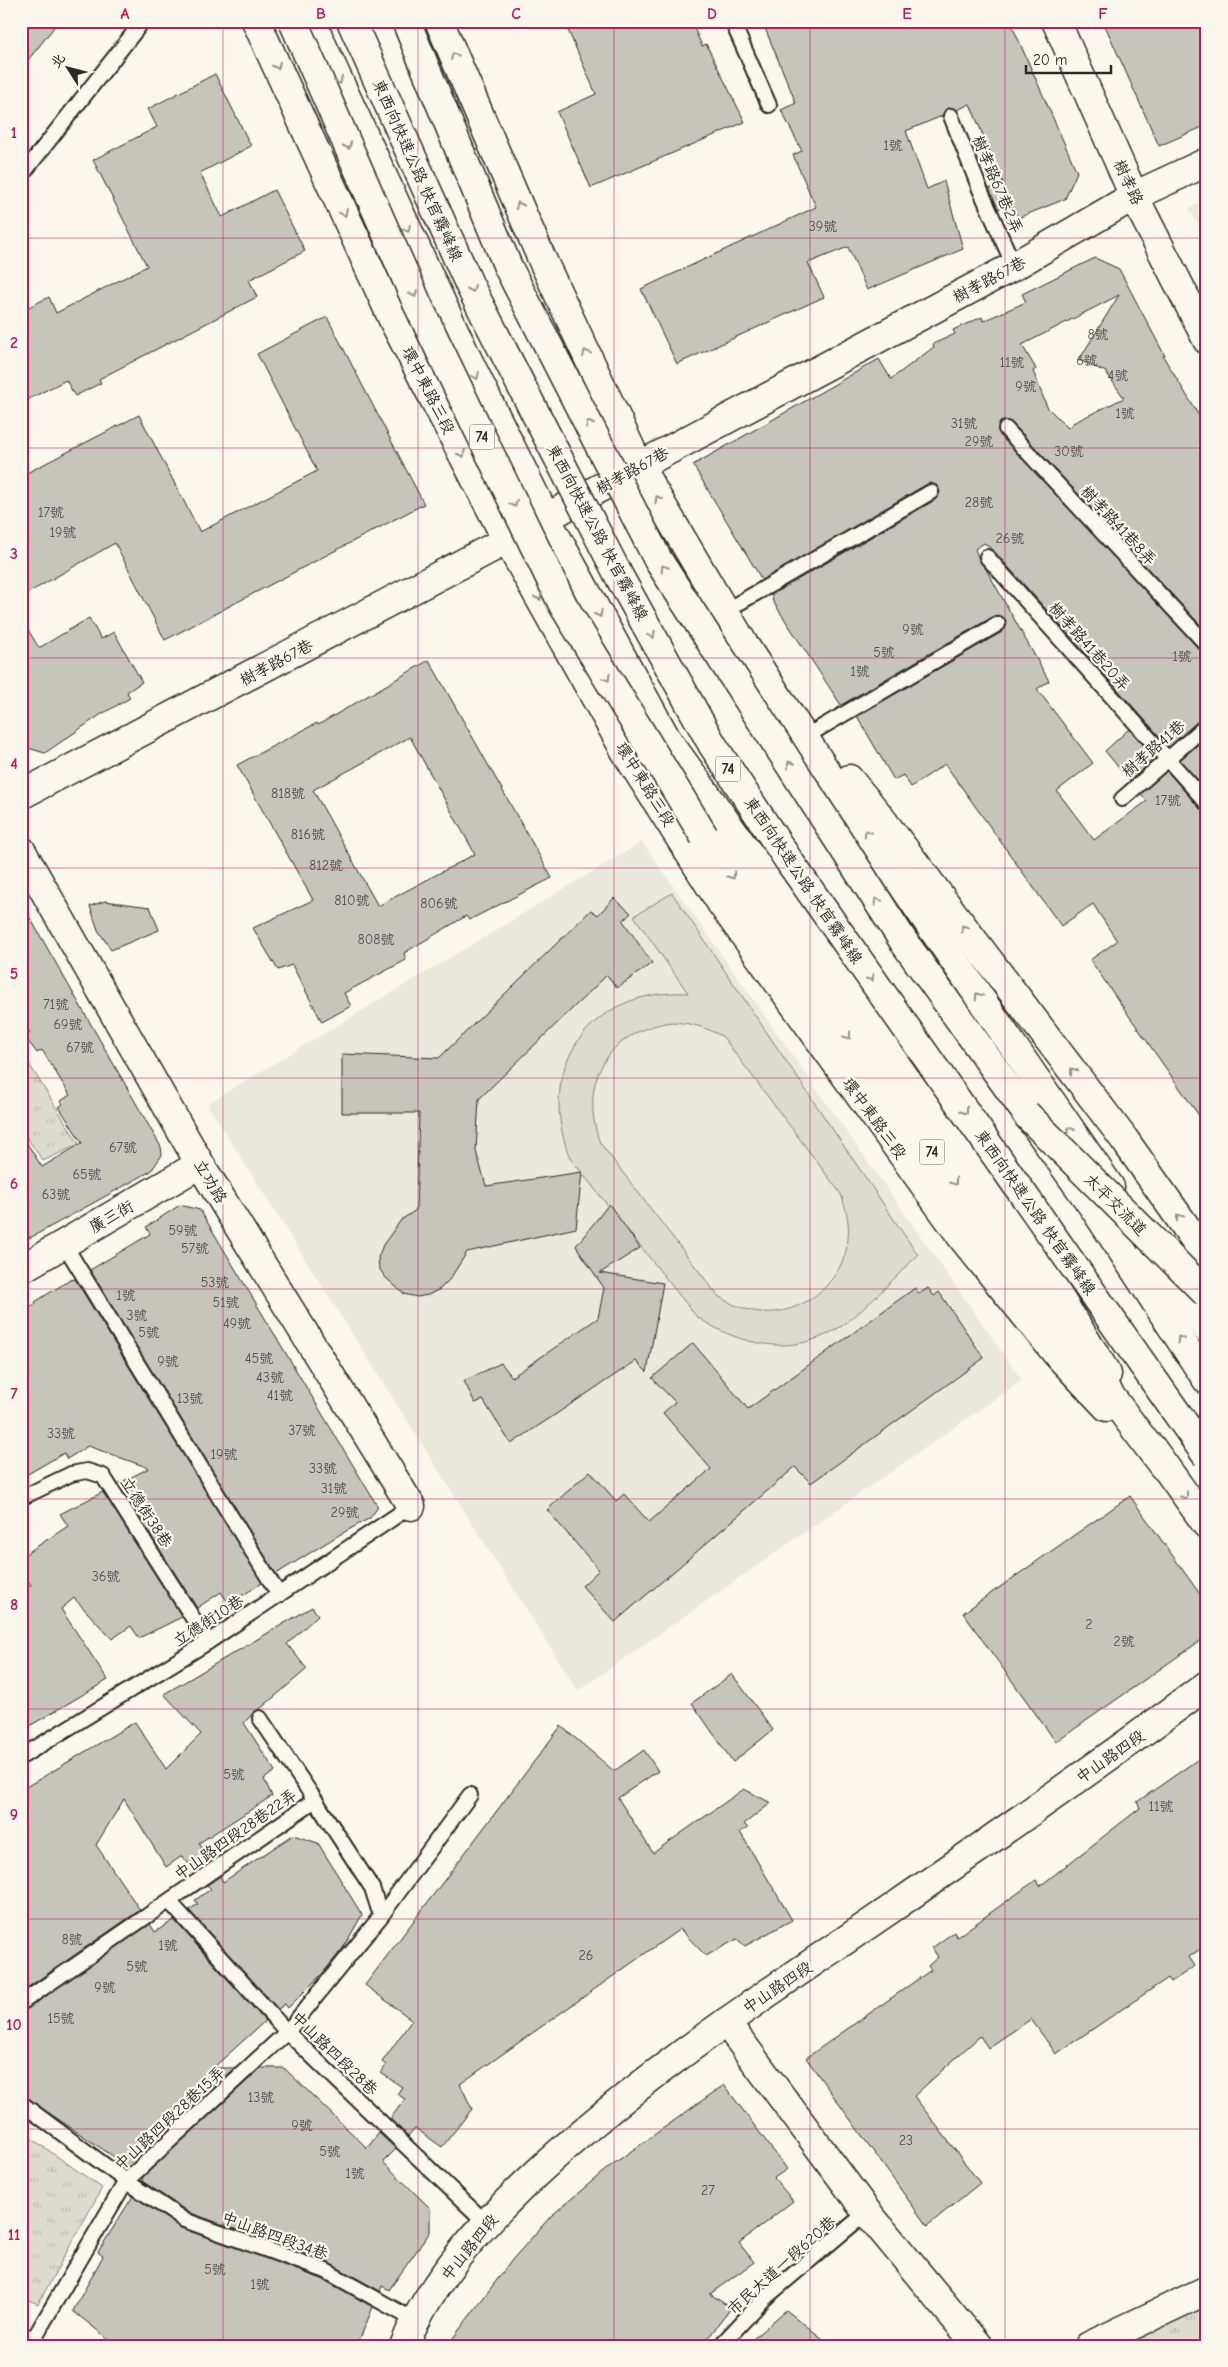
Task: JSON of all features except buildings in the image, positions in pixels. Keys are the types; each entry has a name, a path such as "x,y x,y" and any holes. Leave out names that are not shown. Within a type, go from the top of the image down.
{"main road":[{"name":"環中東路三段","path":"256,21 394,322 507,540 628,756 721,903 964,1240 1056,1353 1163,1466"},
{"name":"74","path":"293,21 418,305 563,605 704,836 1029,1287 1163,1466"},
{"name":"環中東路三段","path":"312,21 441,304 546,518 666,738 764,878 1007,1214 1163,1466 1207,1525"},
{"name":"東西向快速公路 快官霧峰線","path":"351,21 470,286 620,578 712,744 789,861 1207,1456"},
{"path":"406,21 508,268 658,560 904,942 1094,1208 1207,1380"},
{"path":"438,21 541,257 639,466 746,646 857,819 1207,1329"},
{"name":"樹孝路","path":"1056,21 1134,196 1207,340"},
{"name":"樹孝路67巷","path":"21,795 507,540 639,466 1014,266 1134,196 1207,162"},
{"path":"746,646 815,731 846,776 877,813 1124,1139 1207,1257"},
{"name":"立功路","path":"21,850 200,1164 411,1506"},
{"name":"太平交流道","path":"1026,1114 1207,1294"},
{"name":"廣三街","path":"21,1269 200,1164"},
{"name":"中山路四段","path":"404,2346 414,2320 485,2222 574,2138 726,2022 1011,1826 1207,1686"},
{"path":"726,2022 867,2212 978,2346"},
{"path":"1089,2346 1207,2290"}],"lane":[{"path":"21,176 143,21"},
{"path":"732,21 769,105"},
{"name":"樹孝路67巷2弄","path":"951,116 979,187 1014,266"},
{"name":"樹孝路41巷8弄","path":"1006,429 1207,645"},
{"path":"725,611 931,492"},
{"name":"樹孝路41巷20弄","path":"987,557 1207,803"},
{"path":"815,731 998,624"},
{"name":"樹孝路41巷","path":"1122,799 1207,725"},
{"path":"64,1244 278,1595"},
{"name":"立德街38巷","path":"21,1498 71,1474 87,1471 103,1476 208,1642"},
{"name":"立德街10巷","path":"21,1757 208,1642 411,1506"},
{"name":"中山路四段28巷22弄","path":"21,2003 315,1800 260,1718"},
{"name":"中山路四段28巷15弄","path":"28,2344 126,2181 287,2032 381,1916 470,1795"},
{"path":"315,1800 372,1888 381,1916"},
{"name":"中山路四段28巷","path":"169,1901 287,2032 485,2222"},
{"name":"中山路四段34巷","path":"21,2103 126,2181 184,2220 326,2271 414,2320"},
{"name":"市民大道一段620巷","path":"720,2346 765,2298 867,2212"}],"shaded area":[{"path":"1207,198 1207,239 1189,209"},
{"path":"642,842 1022,1380 578,1691 207,1104"}],"green space":[{"path":"672,893 918,1255 865,1307 846,1323 828,1334 790,1345 770,1345 732,1336 696,1316 570,1158 561,1125 559,1094 566,1065 579,1040 598,1019 623,1004 653,995 688,993 634,916","holes":["672,1022 704,1028 723,1037 841,1194 848,1227 848,1239 844,1256 837,1271 827,1285 799,1305 783,1310 766,1312 749,1310 718,1296 600,1143 594,1121 593,1100 596,1080 603,1063 615,1048 630,1036 649,1027"]},
{"path":"21,1051 79,1144 43,1161 21,1129"},
{"path":"21,2131 102,2188 38,2304 21,2297"},
{"path":"1207,2305 1207,2346 1121,2346"}]}
